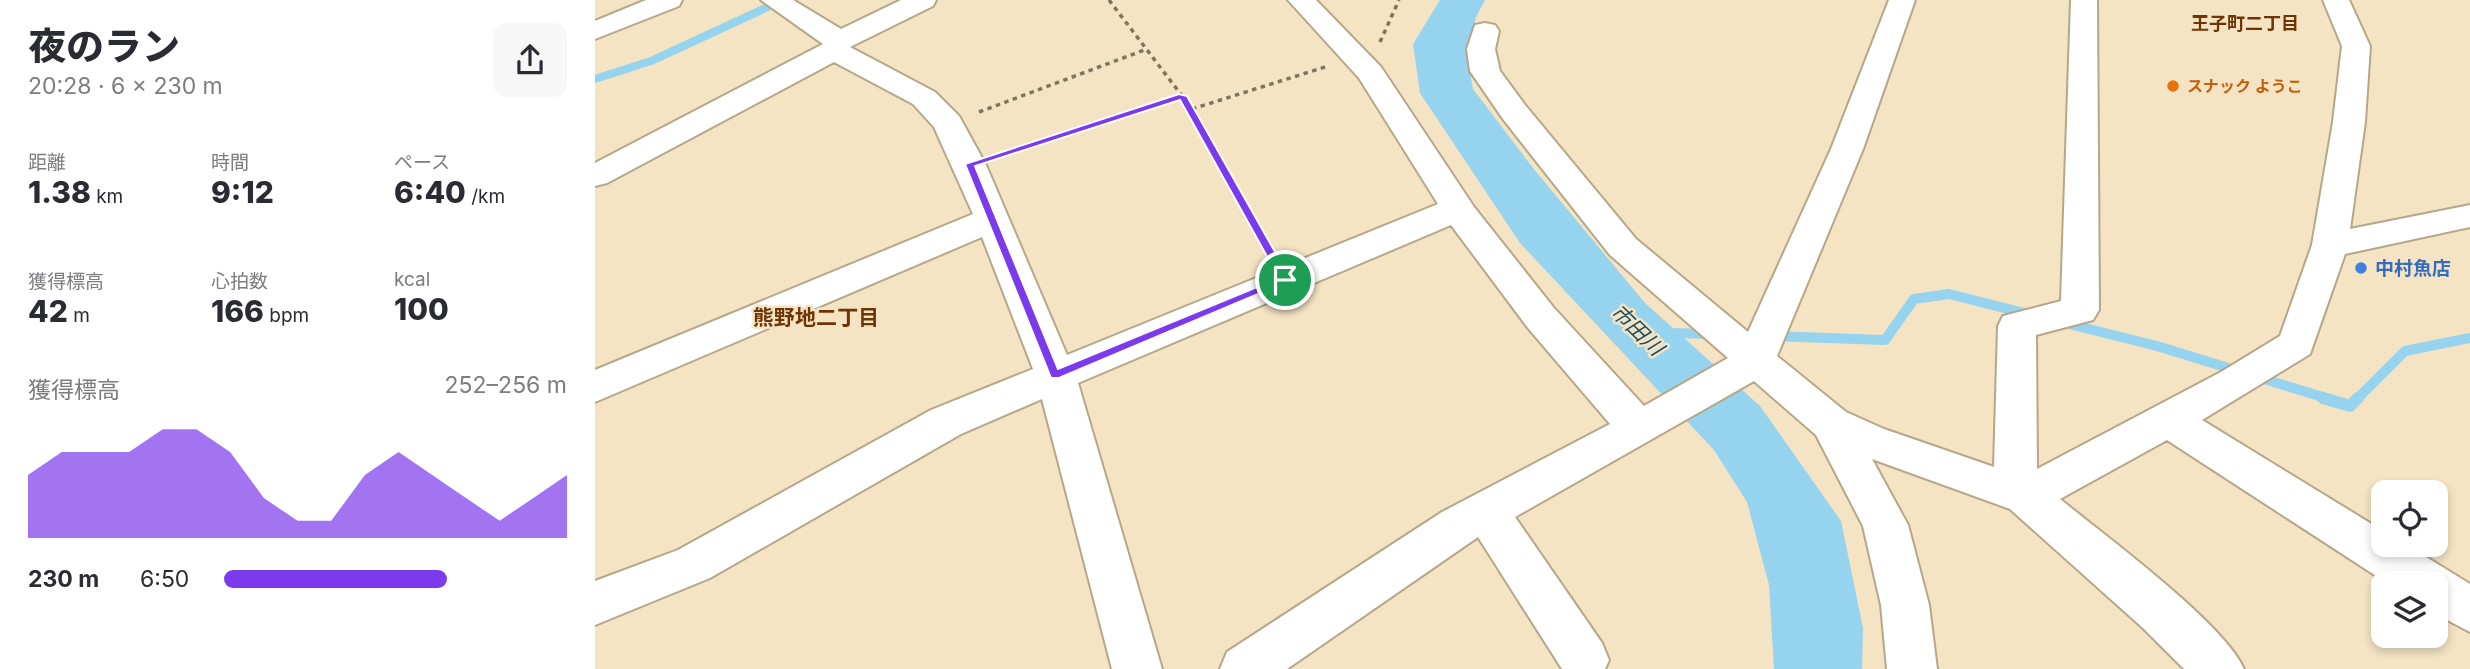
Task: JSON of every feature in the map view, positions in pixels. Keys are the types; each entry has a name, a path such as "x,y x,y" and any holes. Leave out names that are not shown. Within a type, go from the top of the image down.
{"street":[{"path":"595,31 669,0"},
{"path":"774,0 837,45 924,98 948,123 970,164 990,220 1055,375 1137,669"},
{"path":"595,176 923,0"},
{"path":"1301,0 1363,65 1458,209 1541,318 1649,423"},
{"path":"1245,669 1458,526 1649,423 1755,361 1847,149 1902,0"},
{"path":"2020,494 2017,326 2080,310 2084,0"},
{"path":"2020,494 2167,419 2280,357 2296,344 2330,245 2349,122 2355,46 2336,0"},
{"path":"1485,31 1481,50 1485,71 1514,112 1623,247 1831,424 1869,441 2020,494 2160,612 2219,669"},
{"path":"595,603 694,564 946,422 1458,209"},
{"path":"2330,245 2470,216"},
{"path":"595,387 990,220"},
{"path":"2167,419 2408,571"},
{"path":"1831,424 1885,525 1905,606 1913,669"},
{"path":"1486,512 1584,660"},
{"path":"2448,596 2470,610"}],"path":[{"path":"1109,0 1192,109 1285,280"},
{"path":"1192,109 1363,65 1380,42 1399,0"},
{"path":"948,123 1147,49"},
{"path":"970,164 1182,96"}],"water":[{"name":"市田川","path":"1440,0 1485,0 1476,17 1467,55 1473,89 1533,168 1645,303 1760,406 1841,521 1863,628 1862,669 1774,669 1769,585 1747,502 1714,450 1520,243 1420,93 1413,44"}],"waterway":[{"path":"595,79 651,61 783,0"},
{"path":"1771,336 1885,340 1914,299 1949,294 2032,315"},
{"path":"2061,322 2157,346 2329,399"},
{"name":"市田川","path":"1667,333 1713,334"},
{"path":"2323,398 2350,406 2405,351 2470,338"}],"place":[{"name":"スナック ようこ","path":"2173,86"},
{"name":"中村魚店","path":"2361,268"}],"district":[{"name":"王子町二丁目","path":"2245,24"},
{"name":"熊野地二丁目","path":"816,318"}],"route":[{"path":"1182,96 1192,109 1285,280 1055,375 990,220 970,164 1182,96"}]}
